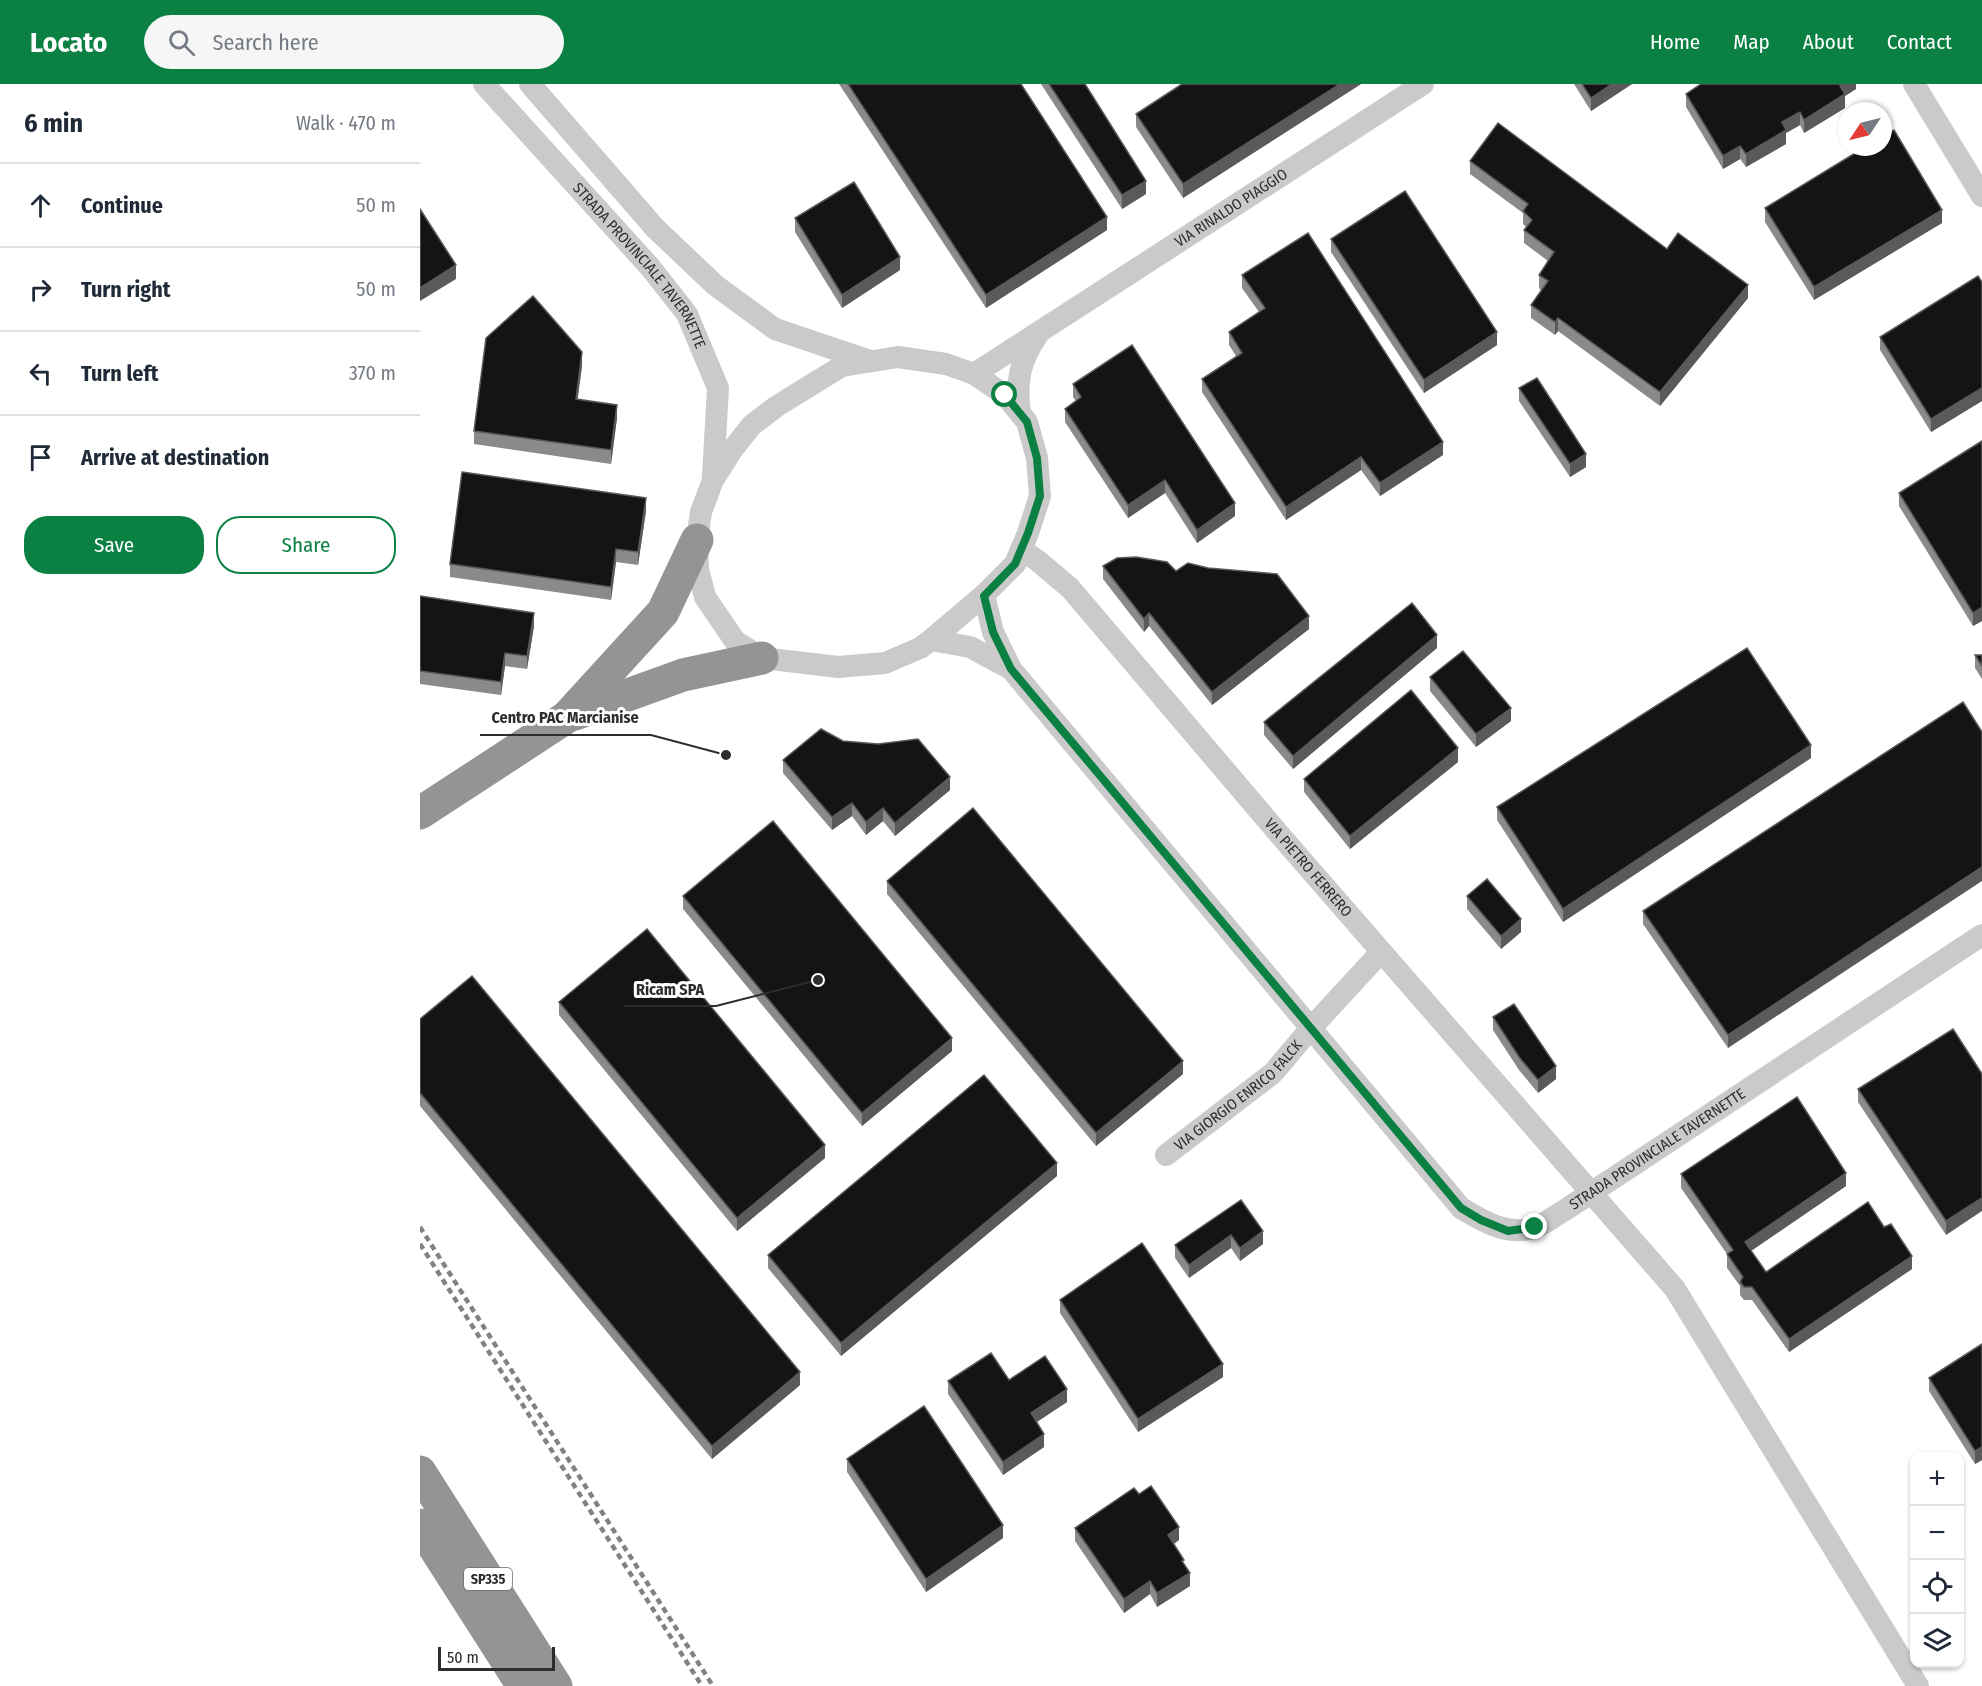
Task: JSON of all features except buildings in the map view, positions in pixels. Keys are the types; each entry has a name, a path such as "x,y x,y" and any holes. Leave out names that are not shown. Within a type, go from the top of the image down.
{"highway":[{"path":"567,717 663,612 697,540"},
{"path":"420,813 567,717 683,675 762,658"},
{"path":"420,798 461,787"},
{"path":"420,830 461,787"},
{"name":"SP335","path":"420,1472 556,1686"},
{"name":"SP335","path":"420,1525 523,1686"}],"street":[{"name":"STRADA PROVINCIALE TAVERNETTE","path":"484,84 650,267 687,314 718,388 713,480"},
{"path":"530,84 655,228 715,285 775,329 868,361"},
{"name":"VIA RINALDO PIAGGIO","path":"974,374 1423,84"},
{"path":"1914,84 1982,196"},
{"name":"VIA RINALDO PIAGGIO","path":"1020,413 1019,372 1039,332"},
{"path":"898,357 946,364 974,374 1005,395 1027,422 1037,458 1040,496 1015,564 984,596 920,648 885,663 838,667 762,658 735,641 705,597 698,569 697,540 702,512 713,480 732,450 752,425 777,406 842,366 868,361 898,357"},
{"name":"VIA PIETRO FERRERO","path":"1021,549 1070,588 1675,1289 1918,1686"},
{"name":"STRADA PROVINCIALE TAVERNETTE","path":"984,596 993,632 1011,669 1461,1208 1481,1220 1508,1231 1535,1227 1591,1193 1982,936"},
{"name":"STRADA PROVINCIALE TAVERNETTE","path":"931,640 970,647 1011,669"},
{"name":"VIA GIORGIO ENRICO FALCK","path":"1166,1155 1273,1073 1311,1028 1382,952"}],"railway":[{"path":"420,1227 713,1686"},
{"path":"420,1244 702,1686"}],"place":[{"name":"Centro PAC Marcianise","path":"726,755"},
{"name":"Ricam SPA","path":"818,980"}],"route":[{"path":"1005,395 1027,422 1037,458 1040,496 1015,564 984,596 993,632 1011,669 1461,1208 1481,1220 1508,1231 1535,1227"}]}
